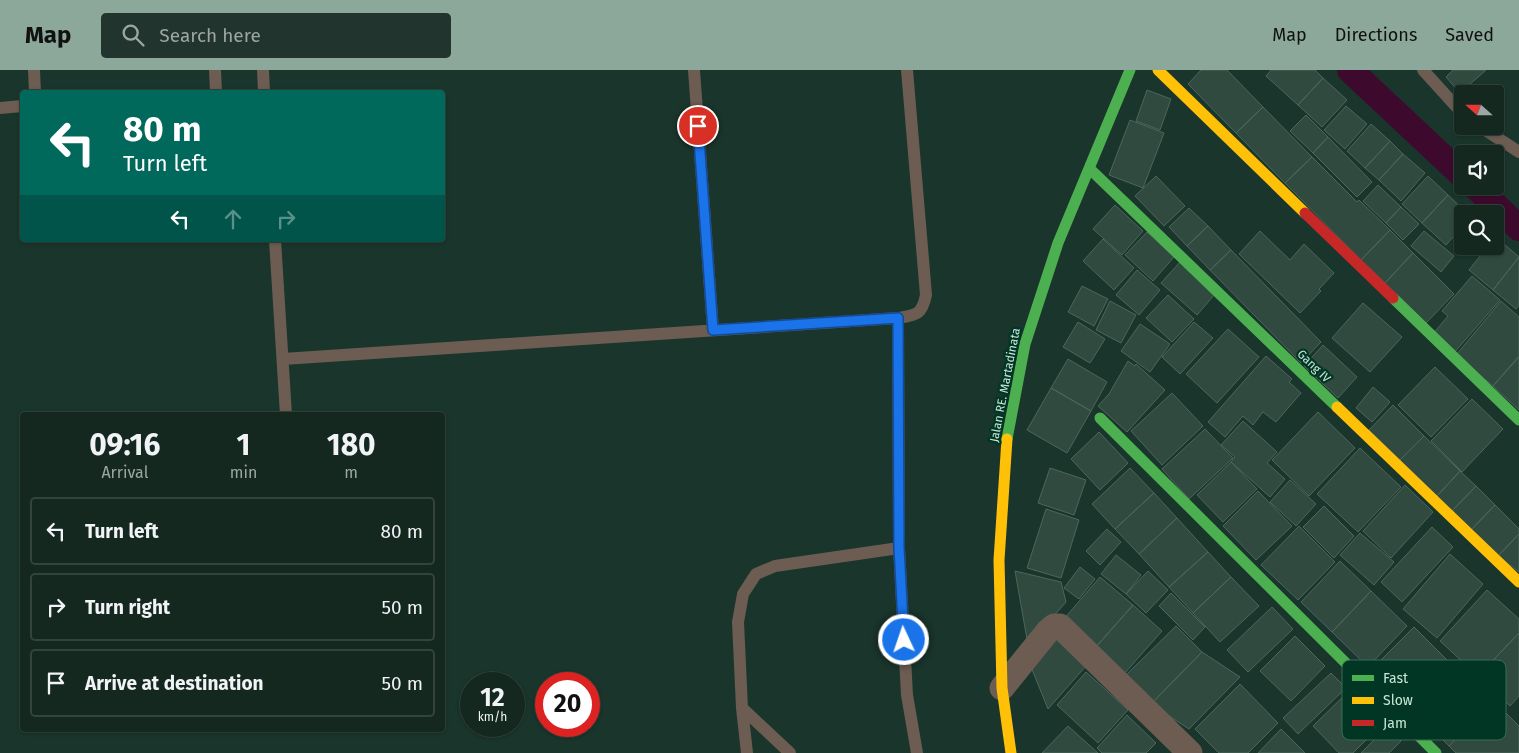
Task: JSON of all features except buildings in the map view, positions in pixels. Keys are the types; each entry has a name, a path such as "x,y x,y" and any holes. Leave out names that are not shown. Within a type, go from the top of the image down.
{"street":[{"name":"Jalan RE. Martadinata","path":"1011,753 1002,688 999,560 1007,434 1025,344 1058,244 1130,70"},
{"path":"1158,70 1519,420"},
{"name":"Gang IV","path":"1090,170 1519,582"},
{"path":"1100,418 1343,660"},
{"path":"1002,688 1048,631 1054,626 1060,626 1190,753"},
{"path":"1423,740 1436,753"}],"lane":[{"path":"34,70 35,90"},
{"path":"215,70 216,90"},
{"path":"262,70 264,90"},
{"path":"694,70 713,330"},
{"path":"283,359 898,318 915,315 920,312 926,295 907,70"},
{"path":"1423,70 1454,104"},
{"path":"0,108 20,106"},
{"path":"1493,135 1519,152"},
{"path":"274,242 286,412"},
{"path":"898,318 899,548 907,695 917,753"},
{"path":"747,753 742,708 738,622 743,594 756,574 775,566 899,548"},
{"path":"742,708 790,753"}],"waterway":[{"path":"1350,70 1454,168"},
{"path":"1484,195 1519,228"}],"traffic: fast":[{"path":"1007,439 1025,344 1058,243 1130,70"},
{"path":"1090,169 1337,407"},
{"path":"1393,298 1519,420"},
{"path":"1100,418 1343,660"},
{"path":"1423,740 1436,753"}],"traffic: slow":[{"path":"1158,70 1305,213"},
{"path":"1337,407 1519,582"},
{"path":"1007,439 999,560 1002,688 1011,753"}],"traffic: jam":[{"path":"1305,213 1393,298"}],"route":[{"path":"698,126 713,330 898,318 899,548 904,640"}]}
